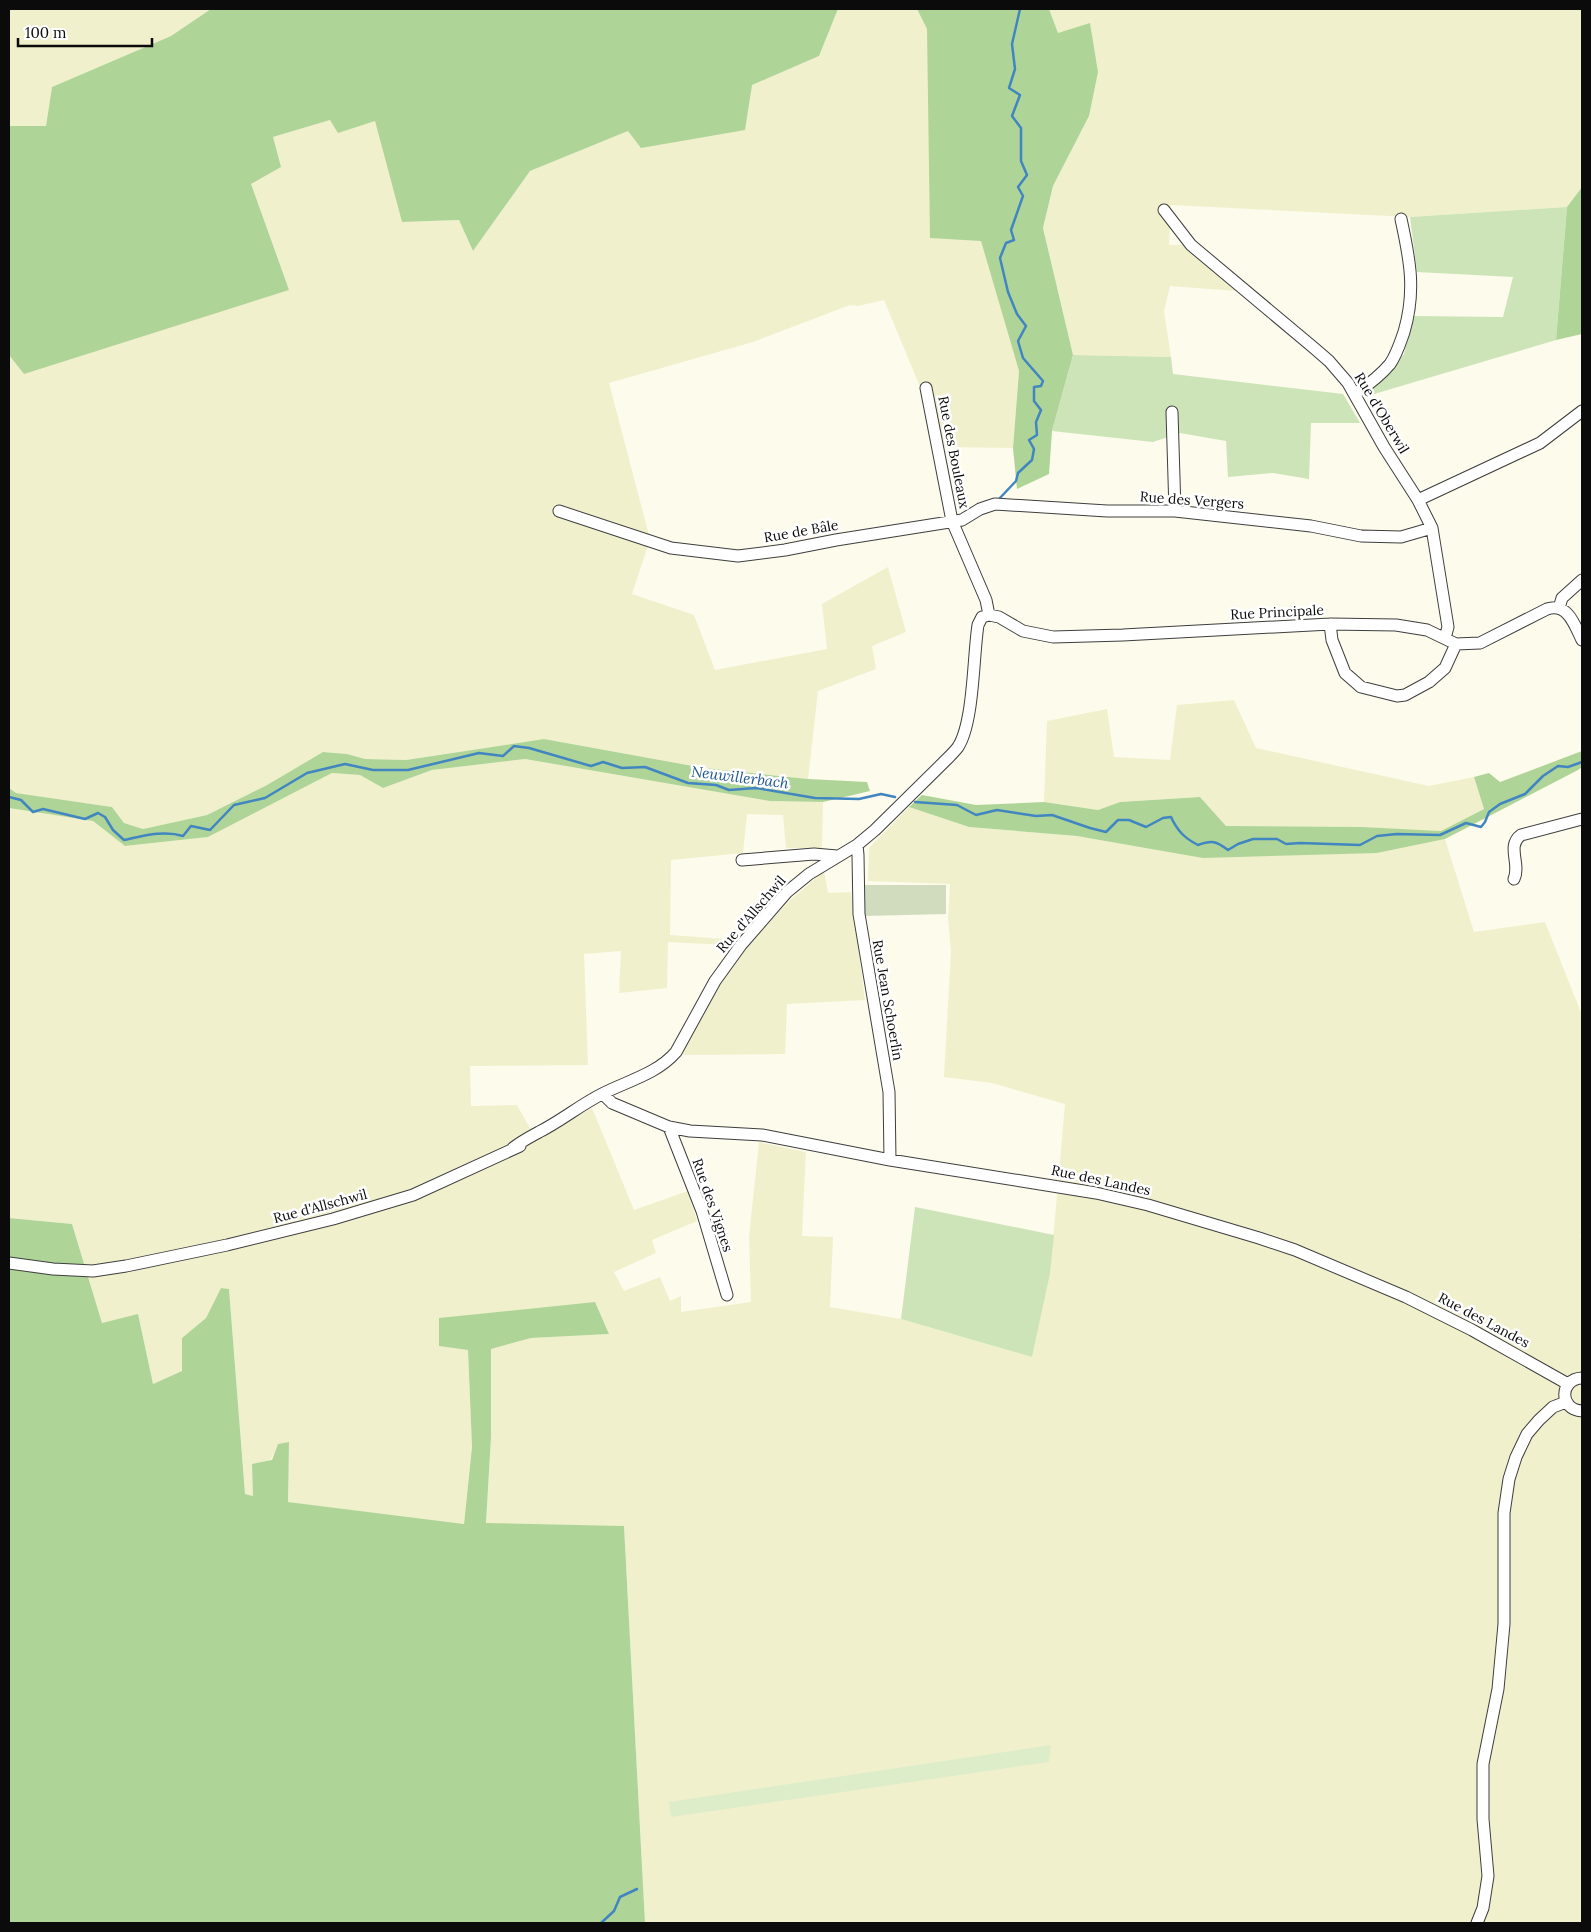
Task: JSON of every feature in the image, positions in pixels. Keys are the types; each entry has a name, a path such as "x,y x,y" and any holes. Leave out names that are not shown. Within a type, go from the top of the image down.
{"street":[{"name":"Rue d'Oberwil","path":"1164,210 1191,246 1329,361 1355,394 1384,447 1418,500 1432,528 1448,627 1445,638"},
{"path":"1355,394 1375,380 1389,364 1400,346 1406,325 1412,284 1401,219"},
{"name":"Rue des Bouleaux","path":"926,388 952,521"},
{"path":"1418,500 1540,443 1582,411"},
{"path":"1172,412 1176,511"},
{"name":"Rue des Vergers","path":"952,521 962,520 980,509 995,504 1107,511 1176,511 1310,526 1361,536 1400,537 1432,528"},
{"name":"Rue de Bâle","path":"559,511 671,548 738,556 785,550 952,521"},
{"path":"952,521 986,600 989,615"},
{"path":"1559,608 1562,598 1582,580"},
{"path":"1330,624 1332,640 1345,673 1361,687 1397,696 1405,695 1430,682 1445,668 1456,644 1480,643 1547,609 1559,608 1568,614 1582,640"},
{"name":"Rue Principale","path":"989,615 999,617 1023,631 1053,636 1123,635 1330,624 1396,625 1427,630 1456,644"},
{"name":"Rue d'Allschwil","path":"9,1263 53,1269 93,1271 126,1266 237,1243 333,1219 413,1195 513,1148 527,1137 539,1132 576,1108 649,1072 670,1059 676,1052 715,981 741,945 787,892 809,874 856,845 875,830 958,747 969,714 978,625 982,617 989,615"},
{"path":"1514,879 1516,874 1514,843 1517,838 1521,835 1582,819"},
{"name":"Rue Jean Schoerlin","path":"856,845 858,855 859,914 889,1092 890,1160"},
{"path":"742,860 814,854 837,856"},
{"name":"Rue des Landes","path":"603,1094 612,1103 669,1126 690,1131 762,1135 890,1160 1096,1193 1148,1205 1277,1244 1406,1296 1472,1330 1568,1384"},
{"name":"Rue des Vignes","path":"669,1126 702,1211 727,1295"},
{"path":"1582,1378 1572,1380 1564,1392 1566,1402 1572,1409 1582,1411"},
{"path":"1477,1923 1483,1908 1488,1876 1483,1819 1483,1764 1498,1689 1504,1624 1504,1513 1509,1479 1516,1457 1527,1434 1538,1420 1553,1407 1566,1402"}],"green space":[{"path":"9,9 211,9 171,36 52,87 46,126 9,126"},
{"path":"211,9 838,9 819,56 752,85 745,130 641,148 628,131 530,171 473,251 459,220 402,222 375,121 338,133 330,120 273,137 281,167 251,184 289,290 24,374 9,355 9,126 46,126 52,87 171,36"},
{"path":"838,9 917,9 927,29 981,240 1019,371 1013,448 945,447 884,300 858,306 850,305 753,342 609,383 650,539 632,594 694,615 715,670 827,649 822,604 888,567 906,632 872,646 876,669 818,691 808,779 704,768 544,739 406,760 365,759 347,754 323,752 267,785 207,815 143,829 124,823 112,807 16,793 9,788 9,355 24,374 251,184 273,137 330,120 338,132 375,120 402,222 459,220 473,251 530,171 628,131 752,85 819,56"},
{"path":"917,9 1049,9 1058,33 1090,23 1098,72 1089,116 1053,186 1043,228 1073,355 1052,431 1049,474 1017,489 1013,448 1019,371 981,241 930,238 927,29"},
{"path":"1049,9 1582,9 1582,187 1567,207 1410,217 1171,205 1169,245 1186,245 1236,291 1170,286 1164,311 1171,357 1073,355 1043,228 1053,186 1089,116"},
{"path":"1582,187 1582,334 1556,340 1567,207"},
{"path":"1567,207 1556,340 1364,397 1404,354 1413,316 1503,317 1513,277 1417,272 1410,217"},
{"path":"1073,355 1171,357 1173,374 1343,394 1360,423 1311,423 1309,479 1273,473 1228,477 1226,441 1180,433 1153,442 1052,431"},
{"path":"1234,700 1256,748 1429,786 1474,777 1484,809 1441,831 1363,827 1226,826 1200,797 1120,802 1098,810 1044,802 1047,721 1107,709 1114,757 1170,760 1177,705"},
{"path":"544,739 704,768 808,779 867,782 870,791 823,802 770,801 525,759 432,770 383,788 360,775 332,773 208,837 125,846 93,821 9,808 9,788 16,793 112,807 124,823 143,829 207,815 267,785 323,752 347,754 365,759 406,760"},
{"path":"1582,751 1582,767 1578,770 1445,839 1377,853 1203,858 1077,836 969,827 909,807 922,795 976,805 1044,802 1098,810 1120,802 1200,797 1226,826 1363,827 1441,831 1484,809 1474,777 1489,773 1500,782"},
{"path":"525,759 770,801 823,802 822,848 786,848 783,815 747,814 743,853 671,860 670,935 752,941 789,901 824,871 828,893 851,892 865,1000 787,1004 785,1054 682,1055 710,998 746,946 668,942 667,988 619,993 621,951 584,954 588,1065 470,1066 471,1106 517,1105 536,1139 592,1108 634,1210 688,1191 697,1221 652,1240 656,1253 614,1272 624,1291 660,1277 670,1301 681,1296 681,1312 751,1302 749,1237 759,1142 806,1152 802,1236 833,1237 830,1307 901,1319 1032,1357 1050,1274 1065,1104 992,1083 944,1077 951,952 948,919 950,884 868,881 869,848 909,807 969,827 1077,836 1377,853 1445,839 1474,932 1545,922 1582,1015 1582,1235 1580,1235 1582,1241 1582,1923 645,1923 624,1526 486,1524 491,1437 491,1349 531,1338 609,1334 595,1303 468,1349 472,1447 464,1524 287,1502 289,1442 278,1445 253,1496 245,1494 229,1289 221,1288 206,1318 182,1338 182,1371 153,1384 138,1315 102,1323 72,1224 9,1218 9,808 93,821 125,846 208,837 332,773 360,775 383,788 432,770"},
{"path":"863,885 946,885 946,914 864,916"},
{"path":"915,1207 1054,1235 1050,1274 1032,1357 901,1319"},
{"path":"9,1218 72,1224 102,1323 138,1314 153,1384 182,1371 182,1338 206,1318 221,1288 229,1289 245,1494 253,1496 252,1464 272,1460 278,1444 289,1442 288,1502 464,1524 472,1447 468,1350 439,1346 439,1318 595,1302 609,1334 531,1338 491,1349 491,1437 486,1523 624,1526 645,1923 9,1923"},
{"path":"1051,1745 1049,1762 671,1817 669,1802"}],"waterway":[{"path":"998,500 1016,481 1018,473 1032,460 1034,449 1029,440 1037,435 1036,422 1041,410 1034,401 1034,387 1041,386 1043,381 1023,358 1018,341 1026,326 1017,314 1008,292 1000,258 1006,243 1014,240 1011,230 1023,196 1018,187 1027,175 1021,161 1021,128 1012,116 1020,95 1009,88 1015,69 1012,44 1020,9"},
{"name":"Neuwillerbach","path":"9,797 21,800 33,812 43,809 85,819 98,813 105,817 113,830 124,840 146,835 176,834 183,836 191,826 210,830 234,805 265,798 307,773 345,764 373,770 408,770 479,753 503,756 514,746 529,748 591,766 603,762 622,768 645,767 688,783 716,785 729,790 756,788 815,798 859,799 881,794 895,797"},
{"name":"Neuwillerbach","path":"915,802 957,805 976,815 997,810 1036,816 1052,815 1106,832 1118,820 1129,820 1146,827 1163,818 1171,817 1176,826 1189,840 1198,845 1214,842 1228,850 1253,839 1277,839 1286,844 1360,845 1377,836 1397,834 1440,835 1466,823 1481,827 1489,812 1500,804 1525,794 1543,776 1558,766 1568,767 1582,762"},
{"path":"601,1923 614,1911 620,1897 637,1889"}]}
